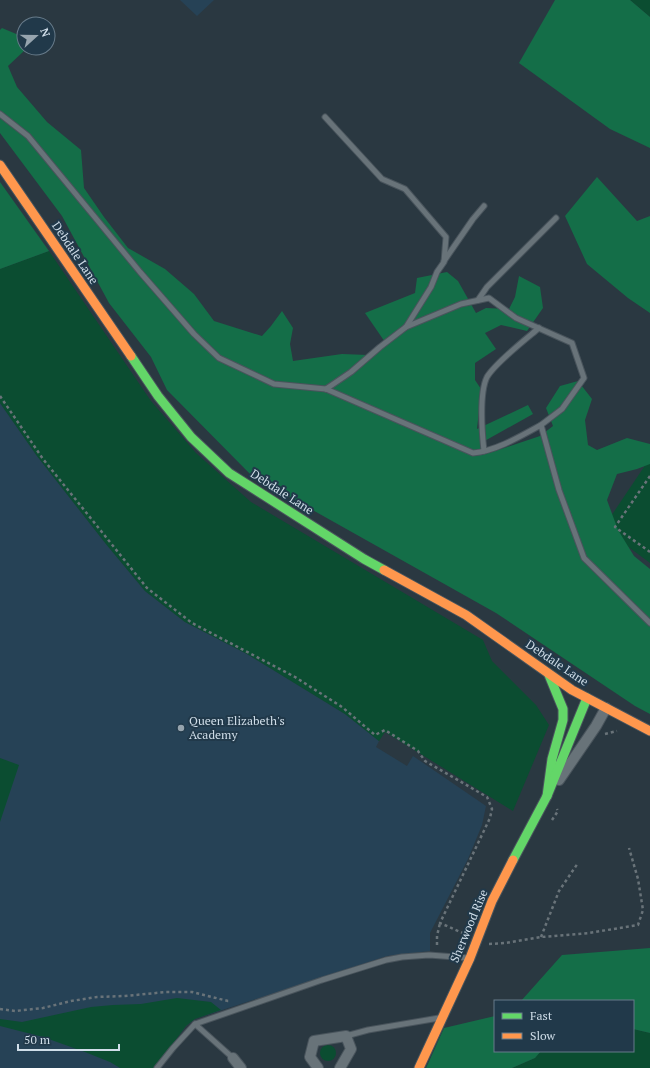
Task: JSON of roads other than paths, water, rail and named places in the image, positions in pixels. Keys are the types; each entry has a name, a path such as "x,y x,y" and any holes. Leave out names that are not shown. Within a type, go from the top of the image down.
{"main road":[{"name":"Debdale Lane","path":"0,164 158,396 191,437 223,468 364,559 466,615 586,698 650,731"},
{"path":"547,796 552,759 563,720 563,709 548,673"},
{"name":"Sherwood Rise","path":"419,1068 470,958 492,901 547,796 586,698"}],"street":[{"name":"Sherwood Rise","path":"547,796 596,726 606,708"},
{"path":"318,1068 310,1057 314,1041 346,1036 351,1049 340,1068"},
{"path":"233,1058 241,1068"}],"lane":[{"path":"0,114 28,136 145,278 194,334 219,358 274,384 326,390 473,453 484,451 541,426 562,409 584,378 572,343 516,318 489,298 461,304 406,327 380,346 351,372 326,390"},
{"path":"325,117 382,178 405,189 446,237 444,262"},
{"path":"406,327 431,287 437,272 473,219 484,206"},
{"path":"478,300 487,287 556,218"},
{"path":"484,451 482,419 486,380 496,366 539,328"},
{"path":"541,426 559,490 584,558 650,623"},
{"path":"158,1068 173,1048 195,1024 322,980 386,960 429,955 470,958"},
{"path":"346,1036 368,1030 442,1018"},
{"path":"195,1024 233,1058"}],"place":[{"name":"Queen Elizabeth's Academy","path":"181,728"}]}
